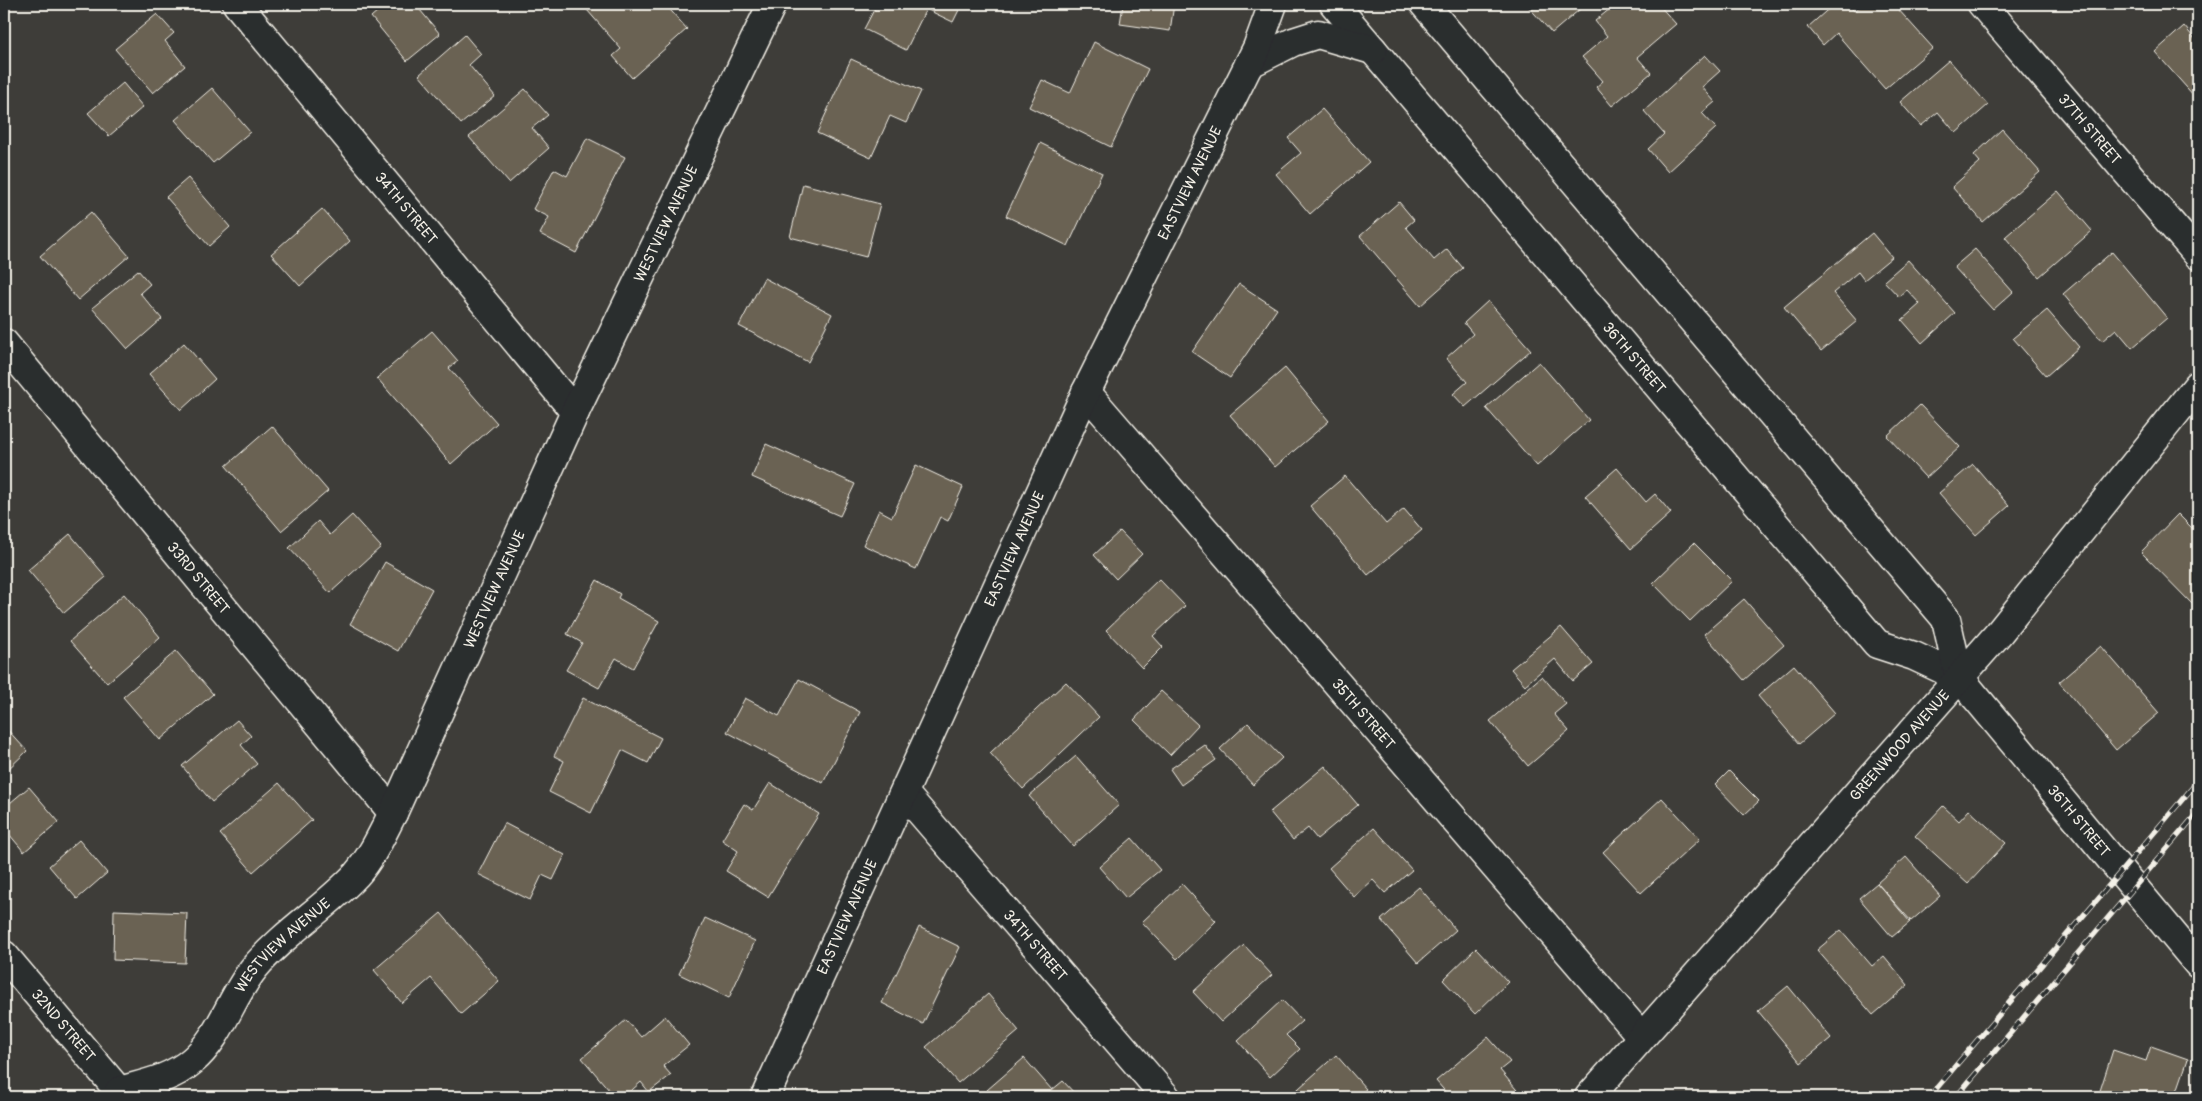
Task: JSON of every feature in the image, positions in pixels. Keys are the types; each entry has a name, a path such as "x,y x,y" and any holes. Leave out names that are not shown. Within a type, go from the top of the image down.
{"street":[{"name":"34TH STREET","path":"237,4 575,412"},
{"name":"WESTVIEW AVENUE","path":"121,1094 160,1080 192,1061 214,1035 239,988 256,966 356,875 370,855 394,813 575,412 772,4"},
{"name":"EASTVIEW AVENUE","path":"765,1097 1086,392 1249,64 1273,4"},
{"name":"36TH STREET","path":"1334,4 1878,644 1914,656 1959,677 2120,873 2198,964"},
{"name":"36TH STREET","path":"1424,4 1946,619 1959,677"},
{"name":"37TH STREET","path":"1982,4 2198,255"},
{"path":"1249,64 1293,42 1318,34 1373,50"},
{"name":"33RD STREET","path":"4,343 394,813"},
{"name":"GREENWOOD AVENUE","path":"1589,1097 1641,1036 2000,633 2198,385"},
{"name":"35TH STREET","path":"1086,392 1641,1036"},
{"name":"34TH STREET","path":"904,793 1166,1097"},
{"name":"32ND STREET","path":"4,955 121,1094"}],"building":[{"path":"386,4 415,4 440,34 407,61 371,17"},
{"path":"594,4 665,4 687,29 632,78 613,56 621,49 587,10"},
{"path":"877,4 962,4 953,22 926,9 906,50 864,29"},
{"path":"1123,4 1174,4 1170,31 1120,24"},
{"path":"1526,4 1586,4 1552,33"},
{"path":"1616,4 1658,4 1676,24 1637,57 1651,73 1612,106 1596,87 1603,81 1582,57 1607,36 1595,21"},
{"path":"1834,4 1847,4 1854,11 1863,4 1899,4 1901,5 1897,8 1933,48 1885,89 1836,33 1823,45 1808,27"},
{"path":"157,14 174,33 165,41 185,66 153,93 115,49"},
{"path":"2184,26 2198,43 2198,94 2195,97 2155,52"},
{"path":"465,35 481,54 469,65 495,96 461,124 419,75"},
{"path":"1094,42 1148,69 1111,147 1029,107 1042,80 1070,93"},
{"path":"1705,55 1720,71 1702,87 1715,102 1702,113 1716,128 1668,172 1648,149 1664,134 1644,111"},
{"path":"851,59 921,91 906,123 890,116 871,158 817,133"},
{"path":"1949,60 1988,105 1956,133 1938,112 1921,126 1900,102"},
{"path":"123,83 143,107 109,136 88,113"},
{"path":"212,88 250,132 213,163 175,120"},
{"path":"525,89 548,115 532,128 549,148 509,183 469,137"},
{"path":"1322,109 1369,162 1310,214 1276,174 1301,153 1288,138"},
{"path":"2002,129 2040,172 1983,222 1952,187 1980,162 1974,155"},
{"path":"587,138 625,157 576,253 540,234 549,217 533,209 554,169 567,176"},
{"path":"1040,143 1102,173 1068,246 1006,216"},
{"path":"188,178 230,227 209,246 166,197"},
{"path":"803,184 880,204 866,257 790,237"},
{"path":"2058,191 2092,231 2039,277 2005,237"},
{"path":"1399,202 1414,220 1406,227 1434,260 1447,249 1463,268 1420,306 1360,236"},
{"path":"322,209 350,241 300,286 271,254"},
{"path":"91,212 129,256 78,300 40,256"},
{"path":"1872,233 1892,257 1864,280 1858,272 1833,293 1857,321 1821,351 1784,307"},
{"path":"1975,249 2013,292 1993,310 1954,267"},
{"path":"2112,252 2167,318 2132,348 2116,329 2102,341 2063,294"},
{"path":"1908,260 1955,313 1922,343 1902,320 1920,304 1907,290 1899,297 1884,281"},
{"path":"138,270 150,284 140,293 162,319 128,349 92,308"},
{"path":"764,278 832,314 808,362 739,326"},
{"path":"1239,284 1277,309 1230,378 1192,352"},
{"path":"1488,301 1531,350 1465,407 1453,394 1467,382 1446,358 1473,334 1464,323"},
{"path":"2047,310 2079,347 2046,376 2013,338"},
{"path":"432,331 458,361 449,368 497,423 451,464 377,378"},
{"path":"184,343 215,379 181,410 149,374"},
{"path":"1539,362 1589,420 1537,466 1486,408"},
{"path":"1285,368 1329,421 1275,467 1230,415"},
{"path":"1920,405 1960,447 1926,478 1887,436"},
{"path":"272,426 328,491 281,531 226,466"},
{"path":"766,444 855,484 840,516 752,477"},
{"path":"1973,464 2009,506 1976,535 1939,493"},
{"path":"916,465 963,487 948,521 940,517 916,569 863,545 879,510 892,517"},
{"path":"1617,468 1646,502 1655,494 1671,513 1631,549 1585,496"},
{"path":"1345,476 1386,524 1404,509 1422,530 1368,575 1310,506"},
{"path":"2178,514 2198,534 2198,610 2141,552"},
{"path":"352,515 381,547 330,593 289,548 318,521 330,535"},
{"path":"1120,531 1142,554 1116,579 1094,555"},
{"path":"70,534 106,577 64,613 28,570"},
{"path":"1694,543 1732,581 1690,621 1653,583"},
{"path":"385,562 432,589 398,651 350,624"},
{"path":"1159,579 1185,606 1153,636 1163,647 1142,668 1106,630"},
{"path":"597,580 620,594 618,598 659,621 633,668 616,658 599,688 566,670 582,643 567,634"},
{"path":"124,594 160,637 107,683 70,641"},
{"path":"1744,599 1784,645 1744,680 1704,634"},
{"path":"1561,627 1593,664 1573,681 1555,659 1525,685 1511,669"},
{"path":"2101,646 2159,713 2116,750 2059,682"},
{"path":"176,651 213,694 160,740 123,697"},
{"path":"1794,665 1835,713 1799,744 1758,696"},
{"path":"1542,676 1566,704 1554,714 1569,731 1528,766 1490,721"},
{"path":"799,679 860,712 823,783 727,732 745,698 779,716"},
{"path":"1066,682 1099,717 1023,789 990,753"},
{"path":"1161,691 1198,725 1170,755 1134,720"},
{"path":"583,698 661,738 648,763 622,750 591,813 549,792 564,761 554,756"},
{"path":"237,720 251,736 241,745 257,764 212,802 182,766"},
{"path":"1248,723 1282,758 1253,785 1220,749"},
{"path":"4,726 27,751 4,773"},
{"path":"1205,745 1216,760 1181,785 1170,769"},
{"path":"1076,756 1119,805 1073,846 1029,796"},
{"path":"1325,766 1358,805 1317,839 1308,828 1293,840 1270,812"},
{"path":"1729,771 1759,801 1744,815 1715,785"},
{"path":"279,783 312,820 253,872 220,834"},
{"path":"770,783 819,814 768,897 726,871 738,851 722,840 744,804 753,810"},
{"path":"29,787 59,822 24,852 4,828 4,808"},
{"path":"1662,798 1700,839 1641,893 1603,852"},
{"path":"1943,806 1959,821 1969,810 2006,843 1968,884 1915,836"},
{"path":"504,823 565,855 553,880 542,875 530,900 478,874"},
{"path":"1374,828 1412,870 1385,893 1373,880 1354,897 1329,868"},
{"path":"1132,838 1160,870 1126,898 1099,867"},
{"path":"79,840 107,873 77,899 49,866"},
{"path":"1906,857 1940,896 1911,921 1877,883"},
{"path":"1877,883 1910,922 1892,937 1859,898"},
{"path":"1182,884 1216,921 1177,959 1142,922"},
{"path":"1419,887 1456,930 1418,963 1381,920"},
{"path":"114,910 187,913 185,963 113,960"},
{"path":"441,913 499,981 461,1014 431,978 402,1003 374,970"},
{"path":"705,918 755,941 729,998 679,974"},
{"path":"919,927 960,947 923,1024 882,1003"},
{"path":"1841,930 1872,966 1884,956 1908,985 1873,1015 1817,950"},
{"path":"1244,945 1272,975 1221,1022 1193,992"},
{"path":"1476,948 1508,982 1475,1014 1443,980"},
{"path":"1788,986 1831,1038 1801,1063 1758,1011"},
{"path":"988,994 1019,1031 958,1083 926,1047"},
{"path":"1282,1000 1302,1021 1286,1035 1300,1049 1270,1077 1238,1041"},
{"path":"665,1016 689,1045 663,1066 671,1075 649,1092 641,1082 624,1097 615,1097 582,1058 626,1020 641,1037"},
{"path":"1488,1037 1510,1062 1500,1070 1521,1095 1519,1097 1450,1097 1436,1081"},
{"path":"2151,1046 2188,1059 2175,1097 2098,1097 2113,1050 2146,1061"},
{"path":"1336,1055 1366,1089 1357,1097 1289,1097"},
{"path":"1024,1058 1052,1090 1063,1081 1077,1096 994,1097 987,1090"},
{"path":"836,1091 849,1097 833,1097"}],"railway":[{"path":"1929,1097 2198,781"},
{"path":"1956,1097 2198,812"}]}
